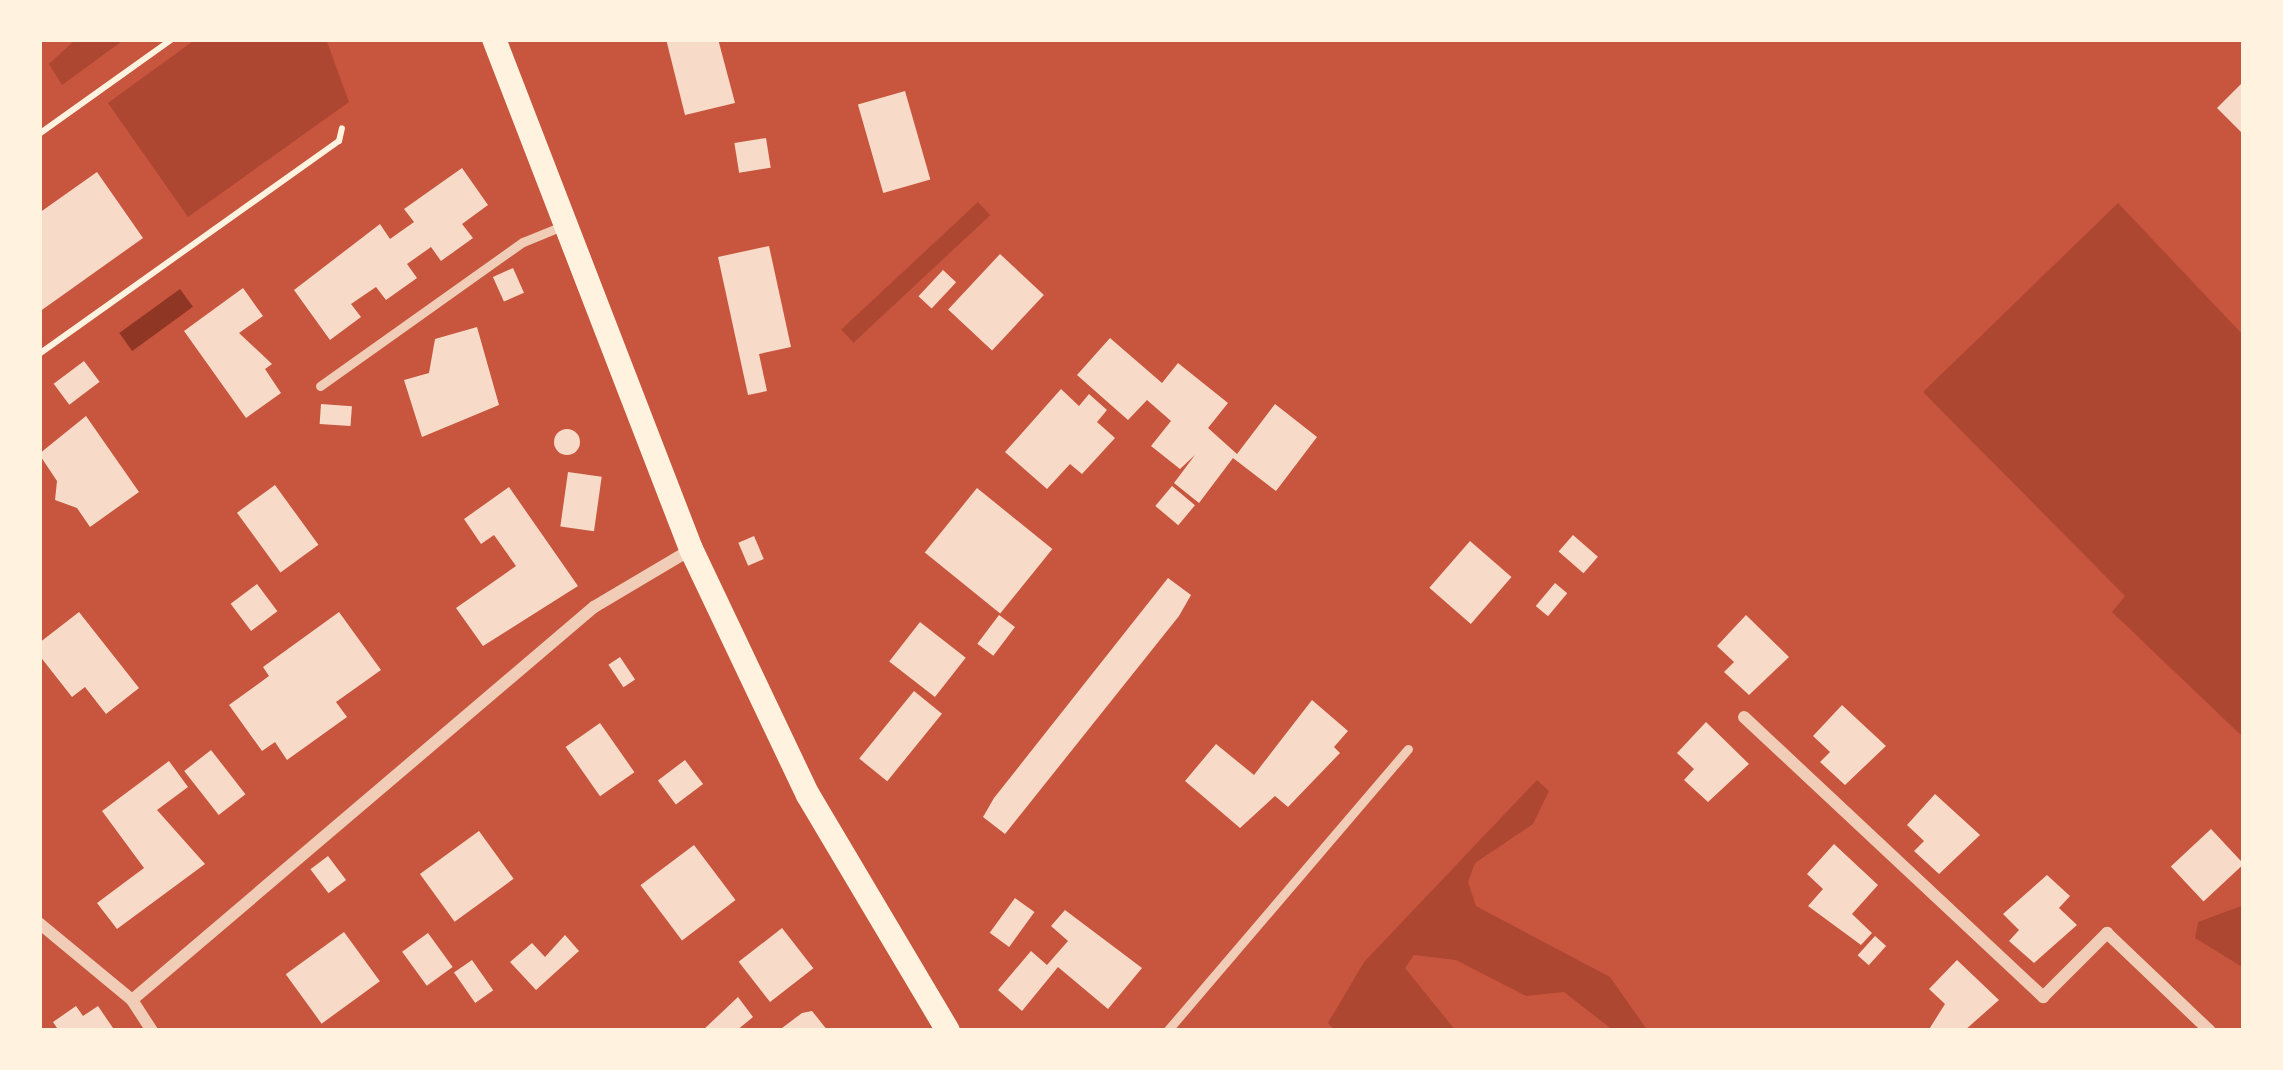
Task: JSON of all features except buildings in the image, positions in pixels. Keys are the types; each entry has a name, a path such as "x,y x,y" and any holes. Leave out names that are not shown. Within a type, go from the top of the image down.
{"main road":[{"path":"494,39 562,226 691,549 808,795 948,1031"}],"street":[{"path":"132,1000 593,607 691,549"},
{"path":"1744,717 2043,997 2107,933 2210,1031"},
{"path":"39,923 132,1000 152,1031"}],"lane":[{"path":"320,386 523,242 562,226"},
{"path":"1167,1031 1408,749"}],"path":[{"path":"39,134 172,39"},
{"path":"39,354 339,141 341,128"}],"shaded area":[{"path":"76,39 125,39 62,85 49,64"},
{"path":"196,39 326,39 349,102 188,217 108,103"},
{"path":"978,202 990,215 854,343 841,330"},
{"path":"2118,203 2244,336 2244,738 2112,612 2125,596 1923,392"},
{"path":"180,289 193,307 132,351 119,333"},
{"path":"1537,780 1549,791 1533,824 1475,863 1468,882 1476,906 1610,977 1648,1031 1614,1031 1564,992 1526,996 1456,960 1414,955 1405,968 1456,1031 1335,1031 1328,1023 1364,962"},
{"path":"2244,905 2244,968 2195,938 2198,922"}]}
